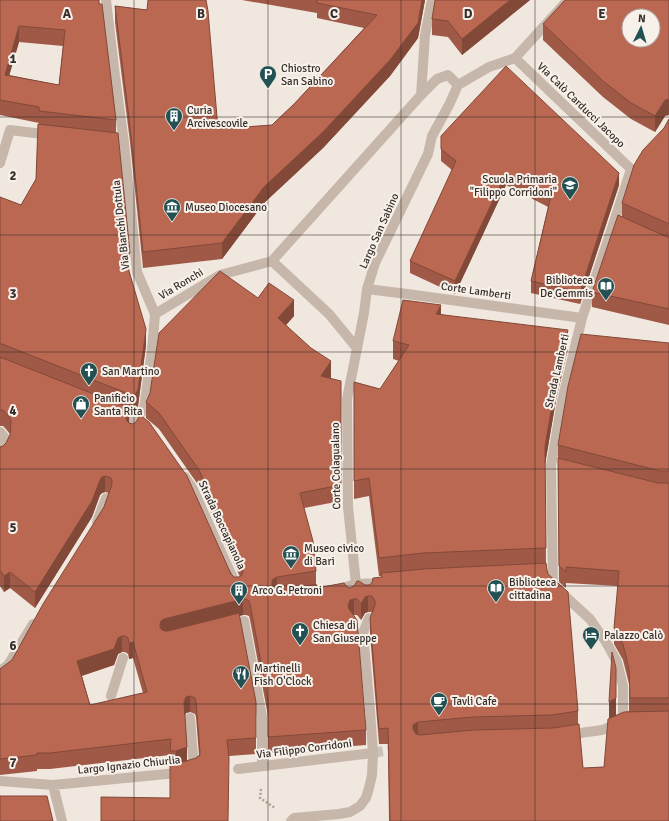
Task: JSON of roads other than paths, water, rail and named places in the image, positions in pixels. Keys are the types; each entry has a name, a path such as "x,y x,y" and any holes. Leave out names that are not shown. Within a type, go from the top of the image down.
{"street":[{"name":"Via Bianchi Dottula","path":"106,0 115,76 120,143 137,272 155,314 152,350 144,408 138,424 108,409"},
{"path":"421,95 425,35 432,0"},
{"path":"358,348 329,314 272,261 437,79 448,75 458,85 489,67 515,58 568,0"},
{"name":"Via Calò Carducci Jacopo","path":"515,58 634,166"},
{"name":"Largo San Sabino","path":"358,348 368,289 375,263 428,154 432,136 458,85"},
{"path":"0,163 10,130 63,136"},
{"name":"Strada Lamberti","path":"623,721 623,686 617,662 606,642 590,619 553,585 549,572 550,466 562,401 582,318 618,224 634,166"},
{"name":"Via Ronchi","path":"155,314 220,275 272,261"},
{"name":"Corte Lamberti","path":"368,289 582,318"},
{"name":"Corte Colagualano","path":"356,584 348,507 347,399 358,348"},
{"path":"0,432 5,438 4,448 0,456"},
{"path":"550,466 561,468"},
{"name":"Strada Boccapianola","path":"180,470 194,489 237,587"},
{"path":"91,531 98,520 106,498"},
{"path":"324,592 356,584 394,581"},
{"path":"356,584 366,595"},
{"path":"350,597 356,584"},
{"path":"4,668 39,614"},
{"path":"290,821 294,818 350,812 360,806 366,798 372,775 373,753 361,630 369,618"},
{"path":"216,628 244,622 262,718 262,766"},
{"path":"111,696 123,658"},
{"name":"Largo Ignazio Chiurlia","path":"53,784 177,774 194,768 190,718"},
{"path":"560,736 602,730 623,721 638,721"},
{"name":"Via Filippo Corridoni","path":"238,769 373,753"},
{"path":"0,781 53,784 62,821"}],"tunnel":[{"path":"373,753 400,748"}],"place":[{"name":"Chiostro San Sabino","path":"268,89"},
{"name":"Curia Arcivescovile","path":"174,131"},
{"name":"Scuola Primaria \"Filippo Corridoni\"","path":"570,200"},
{"name":"Museo Diocesano","path":"172,222"},
{"name":"Biblioteca De Gemmis","path":"606,301"},
{"name":"San Martino","path":"89,386"},
{"name":"Panificio Santa Rita","path":"81,419"},
{"name":"Museo civico di Bari","path":"291,569"},
{"name":"Biblioteca cittadina","path":"496,603"},
{"name":"Arco G. Petroni","path":"239,605"},
{"name":"Chiesa di San Giuseppe","path":"300,646"},
{"name":"Palazzo Calò","path":"591,650"},
{"name":"Martinelli Fish O'Clock","path":"241,689"},
{"name":"Tavli Cafe","path":"439,716"}]}
